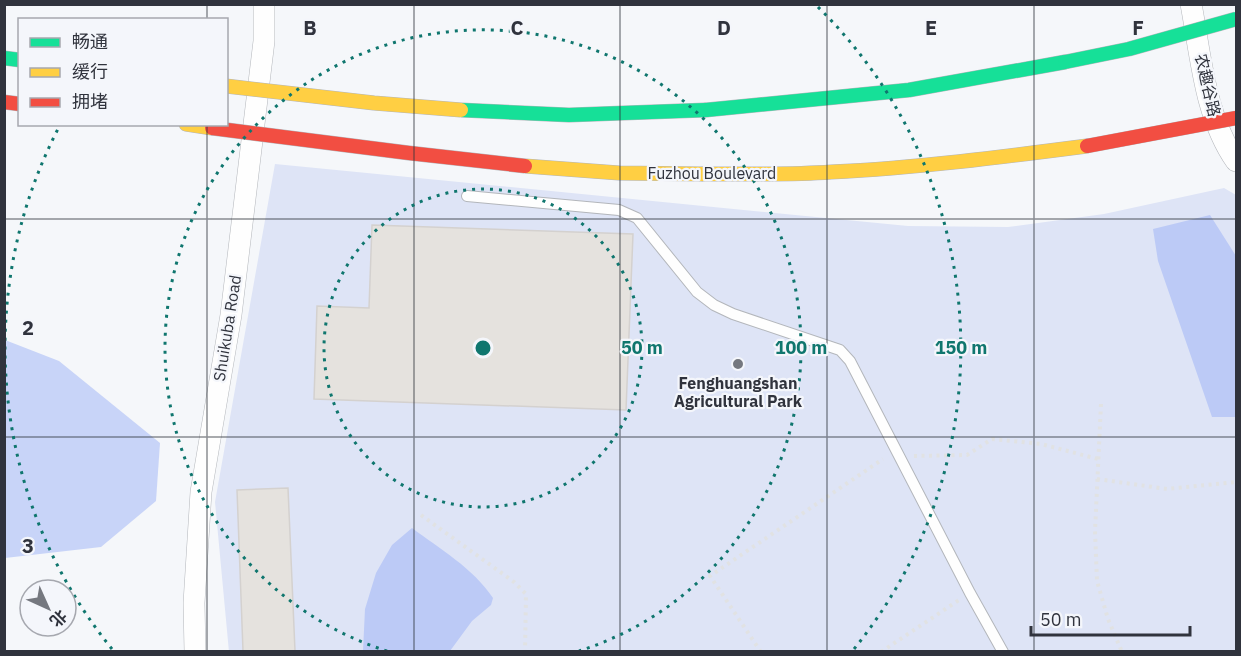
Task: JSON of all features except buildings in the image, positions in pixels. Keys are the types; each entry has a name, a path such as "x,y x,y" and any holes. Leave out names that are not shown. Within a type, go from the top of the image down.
{"main road":[{"path":"228,86 348,101 524,114 614,115 706,110 909,90 1129,49 1236,19"},
{"name":"Fuzhou Boulevard","path":"199,126 391,152 608,172 795,174 975,161 1087,146 1236,118"}],"street":[{"name":"Shuikuba Road","path":"195,651 194,603 201,492 232,304 262,53 264,4"},
{"name":"农趣谷路","path":"1191,4 1218,128 1236,161"}],"lane":[{"path":"467,196 619,210 638,218 697,292 714,305 733,314 840,351 854,367 1002,651"}],"path":[{"path":"1101,404 1095,531 1097,581 1108,620 1122,651"},
{"path":"1097,479 1167,489 1236,482"},
{"path":"421,515 514,582 526,594 525,651"},
{"path":"710,576 760,651"},
{"path":"881,651 970,593"}],"shaded area":[{"name":"Fenghuangshan Agricultural Park","path":"275,164 908,226 1008,227 1104,214 1224,188 1236,195 1236,651 229,652 215,502"},
{"path":"1210,215 1236,256 1236,417 1212,417 1158,261 1153,229"},
{"path":"5,340 59,361 160,443 156,501 101,547 5,558"},
{"path":"412,528 476,577 493,598 491,605 472,621 450,651 363,651 365,609 376,573 392,545"}],"traffic: fast":[{"path":"1065,62 1129,49 1236,19"},
{"path":"4,58 18,60"},
{"path":"706,110 909,90 1065,62"},
{"path":"461,110 569,115 706,110"}],"traffic: slow":[{"path":"228,86 374,103 461,110"},
{"path":"199,126 212,128"},
{"path":"703,174 799,174 895,168 1087,146"},
{"path":"525,166 619,173 703,174"}],"traffic: jam":[{"path":"4,102 18,104"},
{"path":"1087,146 1236,118"},
{"path":"212,128 525,166"}],"place":[{"name":"Fenghuangshan Agricultural Park","path":"738,364"}]}
